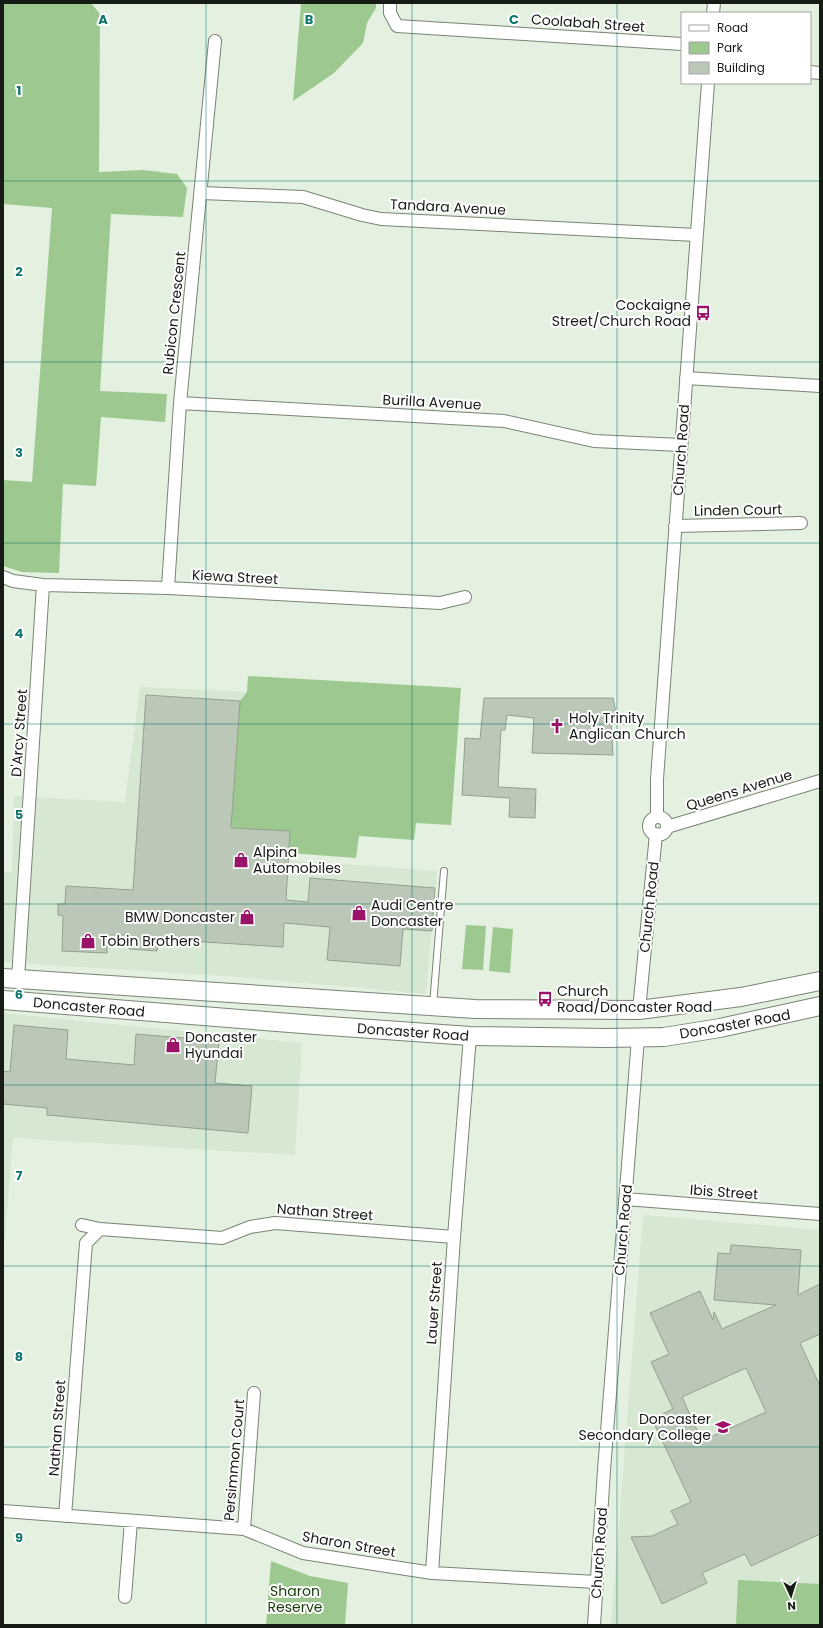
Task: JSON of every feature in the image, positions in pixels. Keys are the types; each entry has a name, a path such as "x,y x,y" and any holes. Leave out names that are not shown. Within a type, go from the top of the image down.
{"main road":[{"name":"Doncaster Road","path":"10,979 433,1006 639,1010 741,997 820,981"},
{"path":"315,1025 317,999"},
{"name":"Doncaster Road","path":"3,1000 470,1036 638,1038 664,1037 720,1028 820,1006"},
{"name":"Church Road","path":"638,1038 639,1010"}],"street":[{"name":"Coolabah Street","path":"390,3 390,13 397,26 681,44"},
{"name":"Rubicon Crescent","path":"168,588 180,403 202,193 215,41"},
{"name":"Church Road","path":"657,816 656,779 708,84"},
{"name":"Tandara Avenue","path":"202,193 303,197 362,215 381,219 696,234"},
{"path":"686,378 820,386"},
{"name":"Burilla Avenue","path":"180,403 504,421 594,441 681,445"},
{"name":"Linden Court","path":"675,526 801,524"},
{"name":"Kiewa Street","path":"3,577 13,581 44,585 168,588 440,602 465,597"},
{"name":"D'Arcy Street","path":"10,979 44,585"},
{"name":"Queens Avenue","path":"667,828 820,781"},
{"path":"657,816 664,818 667,828 664,832 656,834 651,831 649,824 652,819 657,816"},
{"name":"Church Road","path":"639,1010 656,834"},
{"name":"Lauer Street","path":"432,1573 454,1237 470,1036"},
{"name":"Church Road","path":"594,1625 604,1470 638,1038"},
{"name":"Ibis Street","path":"625,1199 820,1214"},
{"name":"Nathan Street","path":"82,1225 100,1229 222,1238 250,1227 275,1223 454,1237"},
{"name":"Nathan Street","path":"65,1516 86,1243 100,1229"},
{"name":"Persimmon Court","path":"244,1530 254,1393"},
{"name":"Sharon Street","path":"3,1511 244,1530 303,1553 432,1573 597,1582"},
{"path":"125,1597 131,1521"}],"lane":[{"path":"433,1006 444,871"}],"shaded area":[{"path":"140,687 247,692 290,831 289,860 437,871 426,994 238,977 3,962 3,872 12,872 14,796 125,802"},
{"path":"3,1013 302,1043 295,1155 13,1138 3,1262"},
{"name":"Doncaster Secondary College","path":"643,1215 820,1230 820,1625 611,1625"}],"green space":[{"path":"3,3 91,3 100,14 99,172 143,170 177,174 187,188 183,217 111,214 100,391 167,394 165,422 101,417 96,486 63,484 59,573 22,572 3,566 4,480 32,482 52,208 3,204"},
{"path":"301,3 376,3 376,8 367,23 363,43 334,73 293,101"},
{"path":"248,676 461,688 451,825 416,823 414,840 359,836 356,858 289,853 290,832 231,828 240,701 247,692"},
{"path":"466,925 486,926 483,970 462,969"},
{"path":"493,927 513,929 510,973 489,971"},
{"name":"Sharon Reserve","path":"271,1561 310,1576 348,1583 345,1625 266,1625"},
{"path":"738,1580 820,1584 820,1625 736,1625"}],"building":[{"path":"146,695 240,701 231,828 290,831 286,900 308,902 310,878 435,888 432,931 403,929 400,966 327,960 330,927 284,923 283,947 158,939 157,951 129,949 130,935 107,935 107,953 62,951 63,916 58,915 58,904 65,904 66,886 133,890"},
{"name":"Holy Trinity Anglican Church","path":"484,698 613,698 618,722 611,722 613,755 532,753 534,718 507,715 505,730 501,730 498,787 536,789 535,818 509,817 510,798 462,795 465,738 480,739"},
{"path":"14,1025 68,1030 66,1059 134,1065 136,1034 219,1041 215,1083 252,1086 248,1133 47,1115 47,1108 3,1104 3,1071 10,1072"},
{"path":"731,1245 801,1250 798,1295 820,1284 820,1334 800,1343 820,1386 820,1534 751,1566 745,1554 702,1573 707,1583 662,1604 631,1537 652,1536 678,1524 671,1511 691,1502 652,1419 673,1409 651,1362 669,1354 650,1313 700,1291 713,1320 714,1312 722,1329 776,1305 714,1300 718,1253 730,1254","holes":["746,1368 766,1412 702,1441 682,1397"]}],"place":[{"name":"Cockaigne Street/Church Road","path":"703,313"},
{"name":"Holy Trinity Anglican Church","path":"557,726"},
{"name":"Alpina Automobiles","path":"241,860"},
{"name":"Audi Centre Doncaster","path":"359,913"},
{"name":"BMW Doncaster","path":"247,917"},
{"name":"Tobin Brothers","path":"88,941"},
{"name":"Church Road/Doncaster Road","path":"545,999"},
{"name":"Doncaster Hyundai","path":"173,1045"},
{"name":"Doncaster Secondary College","path":"723,1427"}]}
